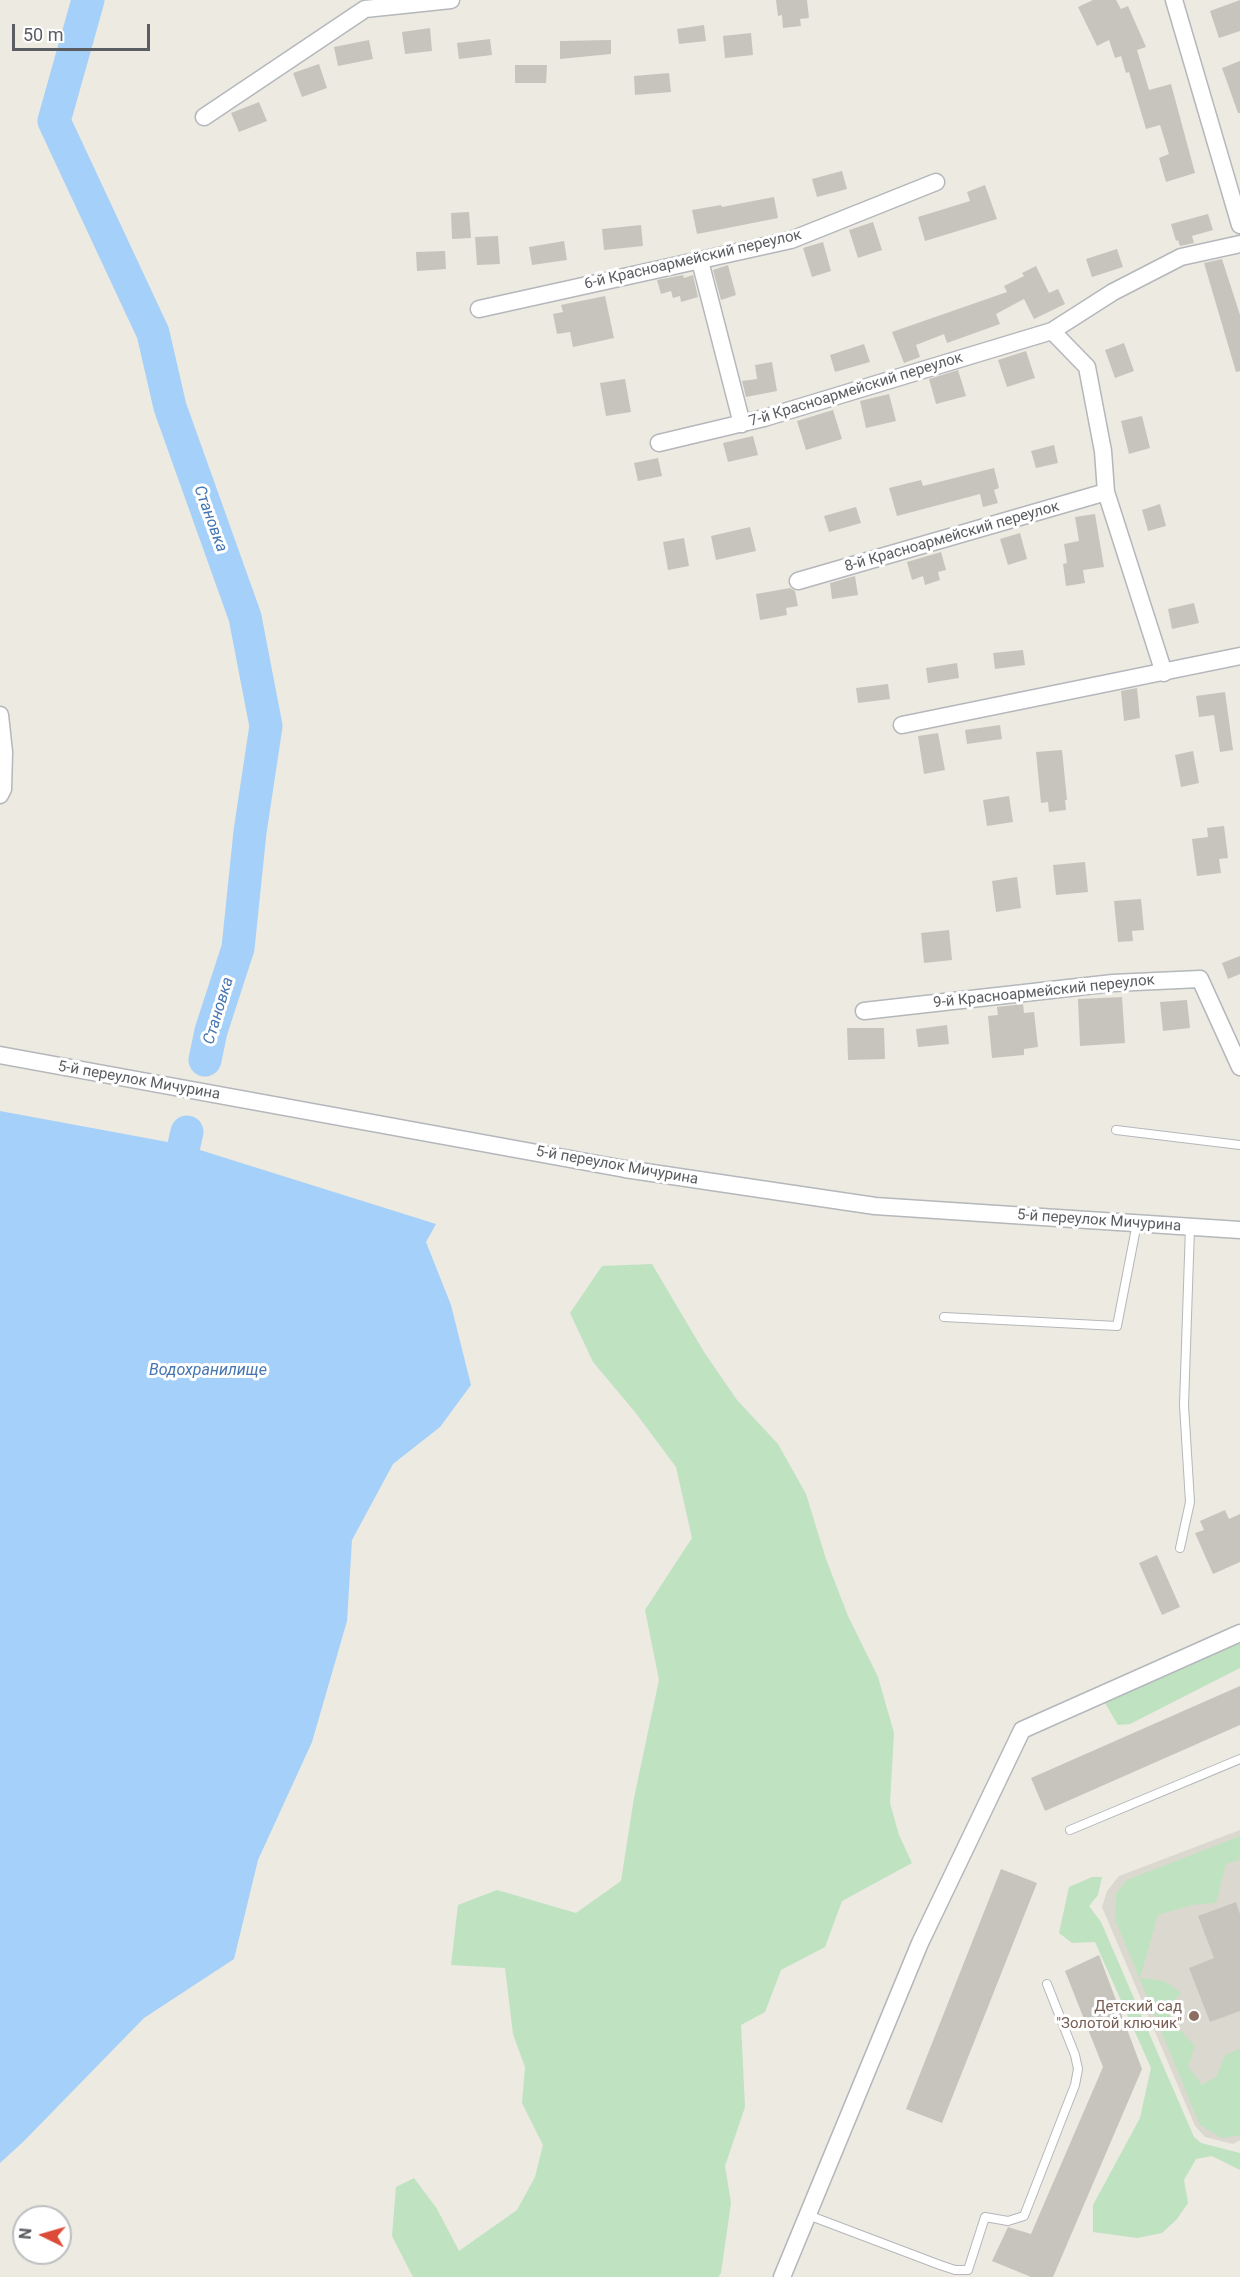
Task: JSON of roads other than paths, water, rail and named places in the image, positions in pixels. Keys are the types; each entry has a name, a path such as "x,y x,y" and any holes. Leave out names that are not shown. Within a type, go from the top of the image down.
{"street":[{"path":"204,117 365,9 451,0"},
{"path":"1174,0 1240,225"},
{"name":"6-й Красноармейский переулок","path":"478,309 791,240 936,182"},
{"name":"7-й Красноармейский переулок","path":"659,443 742,424 1052,331 1113,292 1181,257 1240,244"},
{"path":"700,261 742,424"},
{"path":"1052,331 1087,367 1103,451 1106,492 1164,673"},
{"name":"8-й Красноармейский переулок","path":"798,581 1106,492"},
{"path":"902,725 1240,656"},
{"path":"0,716 4,752 3,789 0,795"},
{"name":"9-й Красноармейский переулок","path":"864,1011 1113,983 1200,979 1240,1066"},
{"name":"5-й переулок Мичурина","path":"0,1055 626,1168 864,1205 1240,1230"},
{"path":"782,2277 920,1943 1022,1730 1240,1633"}],"lane":[{"path":"1116,1130 1240,1145"},
{"path":"944,1317 1117,1326 1137,1223"},
{"path":"1180,1548 1191,1502 1184,1405 1190,1227"},
{"path":"1070,1830 1240,1759"},
{"path":"946,2267 968,2270 985,2217 1008,2221 1024,2216 1075,2085 1078,2069 1075,2055 1047,1984"},
{"path":"808,2215 946,2267 964,2277"}],"water":[{"name":"Водохранилище","path":"0,1111 184,1145 436,1224 426,1242 451,1305 471,1385 440,1427 393,1464 352,1540 347,1621 312,1742 258,1860 234,1959 144,2018 0,2163"}],"waterway":[{"name":"Становка","path":"88,0 54,121 153,333 170,407 245,617 266,726 250,832 238,948 211,1031 205,1060"},
{"name":"Становка","path":"184,1145 187,1132"}],"place":[{"name":"Детский сад \"Золотой ключик\"","path":"1194,2016"}]}
